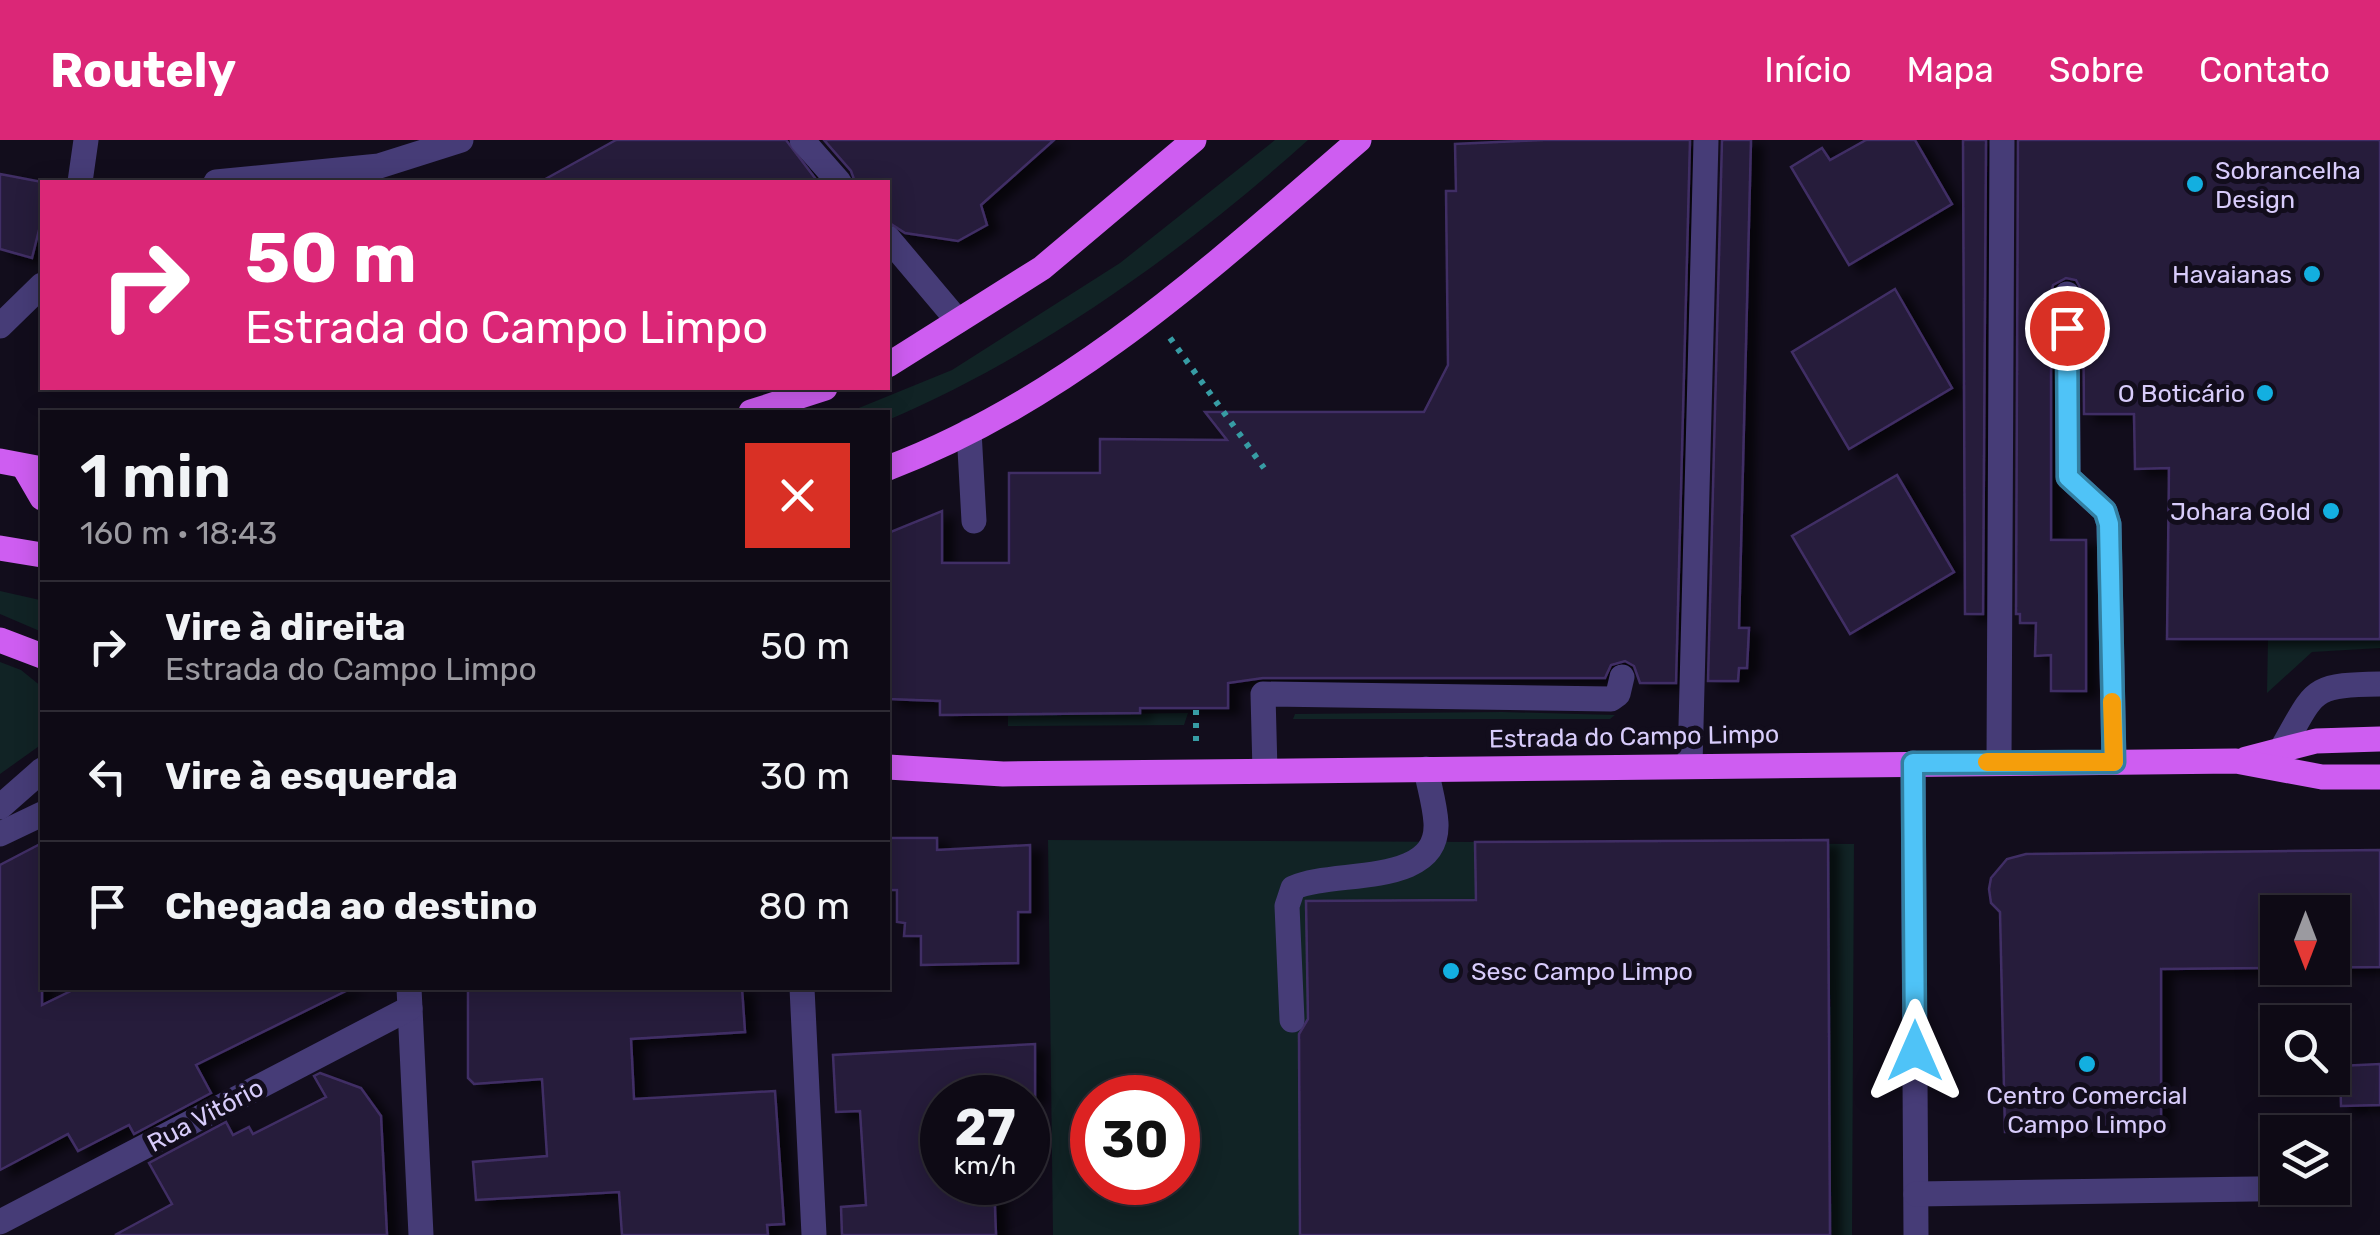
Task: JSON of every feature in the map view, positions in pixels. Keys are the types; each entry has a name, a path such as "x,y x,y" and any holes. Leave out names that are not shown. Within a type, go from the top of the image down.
{"main road":[{"path":"890,364 1042,268 1194,140"},
{"path":"890,467 969,431 1052,385 1154,317 1360,140"},
{"path":"757,410 819,390"},
{"path":"22,466 40,495"},
{"path":"0,548 40,555"},
{"path":"0,640 40,655"},
{"path":"2236,761 2316,741 2380,739"},
{"name":"Estrada do Campo Limpo","path":"890,767 1003,774 2236,761 2322,777 2380,777"}],"street":[{"path":"80,180 86,140"},
{"path":"236,180 380,166 462,140"},
{"path":"802,140 838,180"},
{"path":"1690,765 1706,140"},
{"path":"1998,762 2002,140"},
{"path":"890,240 958,321"},
{"path":"0,326 40,287"},
{"path":"2067,294 2068,477 2105,511 2109,524 2114,762"},
{"path":"969,431 974,521"},
{"path":"1265,771 1263,694 1611,699 1618,694 1622,678"},
{"path":"2282,750 2316,692 2327,686 2380,684"},
{"path":"1913,763 1916,1235"},
{"path":"1292,1020 1288,906 1294,888 1314,878 1406,868 1423,857 1437,826 1426,769"},
{"path":"0,806 40,772"},
{"path":"0,834 40,815"},
{"path":"802,990 814,1235"},
{"path":"409,998 421,1235"},
{"name":"Rua Vitório","path":"0,1222 409,998"},
{"path":"1916,1194 2260,1189"}],"path":[{"path":"1187,359 1264,468"}],"shaded area":[{"path":"1275,140 1308,140 1161,260 999,365 890,419 890,410 854,410 952,370 1120,263"},
{"path":"0,591 40,600 40,631 0,614"},
{"path":"2268,639 2380,639 2380,648 2312,652 2267,693"},
{"path":"0,662 21,670 40,685 40,745 0,774"},
{"path":"1188,713 1184,725 1008,726 1008,715"},
{"path":"1295,714 1615,715 1610,719 1293,719"},
{"name":"Sesc Campo Limpo","path":"1048,840 1854,844 1852,1235 1053,1235"}],"building":[{"path":"616,140 786,140 816,180 544,180"},
{"path":"824,140 1054,140 981,205 987,225 958,241 905,233 890,223 890,180 854,180"},
{"path":"1690,140 1676,683 1640,683 1634,666 1625,661 1611,665 1605,678 1263,678 1228,683 1228,708 1140,708 1140,713 940,715 940,701 890,699 890,532 942,511 942,563 1009,563 1009,473 1100,473 1100,439 1227,440 1205,412 1424,412 1448,365 1446,191 1456,191 1455,144"},
{"path":"1722,140 1751,140 1739,628 1749,628 1747,668 1739,668 1738,681 1708,681"},
{"path":"1866,140 1915,140 1952,204 1849,265 1791,167 1822,148 1830,160"},
{"path":"1963,140 1986,140 1983,614 1965,614"},
{"path":"2018,140 2380,140 2380,639 2167,639 2169,468 2135,469 2134,414 2084,414 2083,293 2076,280 2066,278 2053,285 2051,294 2051,540 2086,540 2086,691 2051,691 2051,655 2035,656 2036,623 2020,623 2020,614 2016,614"},
{"path":"0,174 40,182 40,226 32,258 0,249"},
{"path":"1895,289 1952,388 1849,449 1792,352"},
{"path":"1897,475 1954,572 1850,634 1792,536"},
{"path":"890,838 937,838 937,850 1030,845 1030,912 1018,912 1018,963 921,965 921,936 904,936 905,923 897,922 897,890 890,890"},
{"name":"Sesc Campo Limpo","path":"1828,840 1830,1235 1300,1235 1299,1034 1308,1019 1306,901 1476,900 1475,842"},
{"path":"40,844 42,1005 73,990 348,990 196,1065 211,1093 134,1134 129,1125 78,1151 68,1134 0,1170 0,865"},
{"name":"Centro Comercial Campo Limpo","path":"2380,850 2380,967 2350,967 2350,895 2260,895 2260,968 2161,969 2161,1129 2005,1132 2000,912 1991,903 1989,889 1991,878 2007,859 2026,854"},
{"path":"468,990 742,990 745,1032 631,1039 634,1099 775,1091 784,1224 767,1225 768,1235 622,1235 619,1192 476,1200 473,1162 547,1156 542,1079 474,1084 468,1078"},
{"path":"1035,1044 1035,1075 920,1075 920,1205 995,1205 996,1235 842,1235 841,1207 866,1205 860,1111 836,1112 833,1055"},
{"path":"2380,1064 2380,1105 2341,1106 2341,1095 2350,1095 2350,1066"},
{"path":"320,1073 361,1088 381,1116 387,1235 115,1235 172,1204 149,1163 226,1122 233,1135 249,1127 253,1134 326,1097 314,1076"}],"slow traffic":[{"path":"1987,762 2114,762 2112,702"}],"place":[{"name":"Sobrancelha Design","path":"2195,184"},
{"name":"Havaianas","path":"2312,274"},
{"name":"O Boticário","path":"2265,393"},
{"name":"Johara Gold","path":"2331,511"},
{"name":"Sesc Campo Limpo","path":"1451,971"},
{"name":"Centro Comercial Campo Limpo","path":"2087,1064"}],"route":[{"path":"1915,1051 1913,763 2114,762 2109,524 2105,511 2068,477 2067,328"}]}
